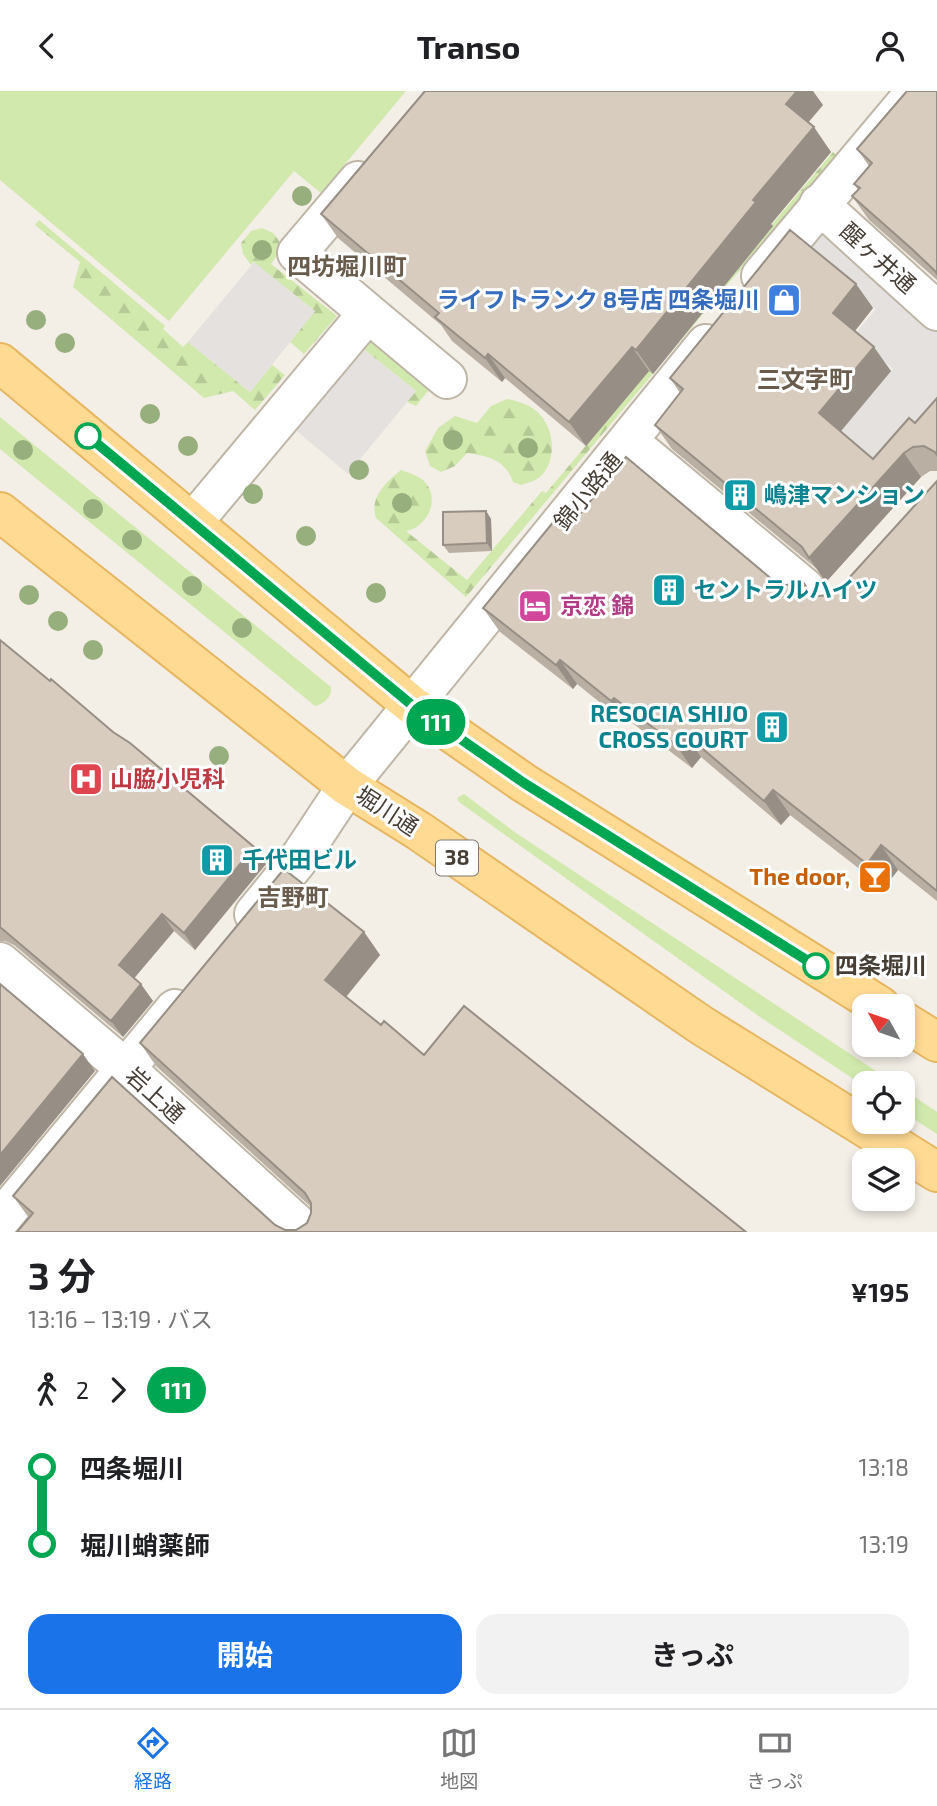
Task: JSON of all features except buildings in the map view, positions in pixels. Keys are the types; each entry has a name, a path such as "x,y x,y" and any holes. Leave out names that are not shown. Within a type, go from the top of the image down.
{"main road":[{"path":"0,363 413,706 524,783 861,994"},
{"name":"堀川通","path":"0,512 347,786 419,831 701,1025 937,1172"},
{"path":"915,1028 937,1042"}],"street":[{"name":"錦小路通","path":"229,944 298,860 347,786 819,204 916,91"},
{"path":"383,152 297,253 447,379"},
{"name":"醒ヶ井通","path":"819,204 937,311"},
{"path":"192,522 368,313"},
{"path":"628,441 805,588"},
{"name":"岩上通","path":"0,963 126,1069 306,1232"},
{"path":"0,1220 195,986"}],"green space":[{"path":"0,91 406,91 321,193 294,171 169,321 0,180"},
{"path":"833,152 836,155 466,597 376,518 374,511 377,497 395,475 401,470 421,479 429,488 432,502 430,509 424,521 406,531 467,580 542,491 546,493"},
{"path":"39,220 165,326 163,329 183,347 188,342 250,392 272,365 285,375 255,410 233,391 204,398 73,287 80,262 35,225"},
{"path":"262,228 273,233 280,242 278,254 271,264 337,316 304,354 290,342 315,311 253,262 251,265 243,254 241,243 251,231"},
{"path":"363,332 432,386 416,406 407,402 416,391 361,347"},
{"path":"507,399 534,409 546,423 552,446 549,463 541,476 521,485 513,482 506,469 495,460 467,453 455,466 441,472 430,466 425,451 438,428 455,416 477,423 491,406"},
{"path":"0,417 331,687 327,700 315,706 0,449"},
{"path":"464,794 516,833 876,1071 852,1071 852,1078 760,1017 457,798"},
{"path":"915,1097 937,1112 937,1134 915,1120"}],"shaded area":[{"path":"822,221 937,329 937,428 891,479 838,431 893,369 854,335 876,309 801,247"},
{"path":"254,262 315,311 250,392 188,342"},
{"path":"361,347 416,391 348,474 292,427"}],"bus line":[{"name":"111","path":"88,436 413,706 524,783 816,966"}],"place":[{"name":"ライフトランク 8号店 四条堀川","path":"784,300"},
{"name":"嶋津マンション","path":"740,495"},
{"name":"セントラルハイツ","path":"669,590"},
{"name":"京恋 錦","path":"535,606"},
{"name":"RESOCIA SHIJO CROSS COURT","path":"772,727"},
{"name":"山脇小児科","path":"86,779"},
{"name":"千代田ビル","path":"217,860"},
{"name":"The door,","path":"875,877"},
{"name":"四条堀川","path":"816,966"}],"district":[{"name":"四坊堀川町","path":"347,267"},
{"name":"三文字町","path":"805,380"},
{"name":"吉野町","path":"293,898"}]}
